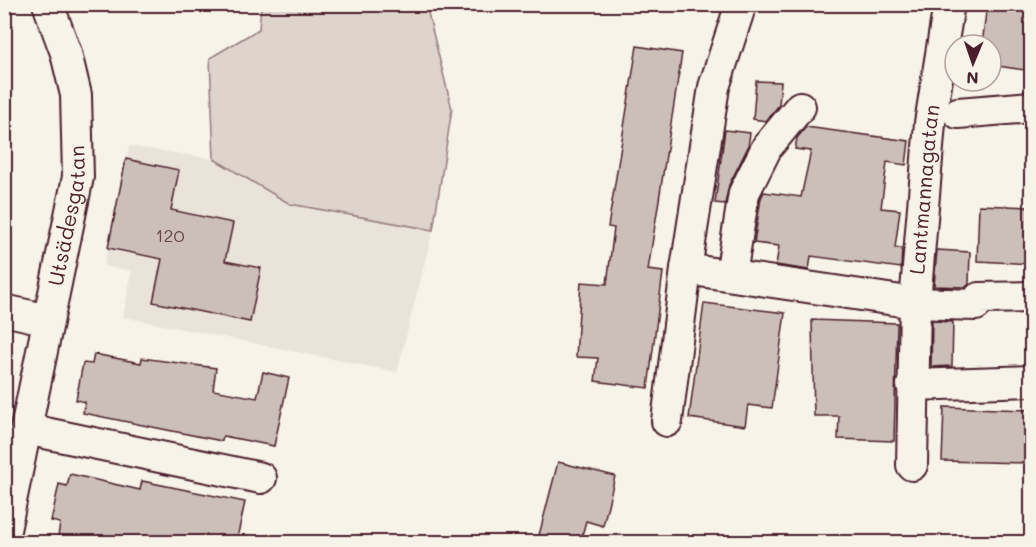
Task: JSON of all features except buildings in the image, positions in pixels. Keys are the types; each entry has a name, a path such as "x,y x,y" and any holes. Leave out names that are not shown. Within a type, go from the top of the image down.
{"street":[{"name":"Utsädesgatan","path":"4,535 78,177 76,95 66,53 48,4"},
{"path":"666,421 686,269 714,87 741,4"},
{"name":"Lantmannagatan","path":"912,465 915,303 930,123 949,4"},
{"path":"730,274 744,193 767,147 800,107"},
{"name":"Lantmannagatan","path":"958,113 1032,107"},
{"name":"Lantmannagatan","path":"686,269 915,303 976,305 979,298 1032,297"},
{"path":"4,310 48,320"},
{"path":"912,385 1032,381"},
{"path":"26,429 261,478"}],"shaded area":[{"path":"261,5 426,5 452,109 433,230 290,204 214,159 210,58 259,29"},
{"path":"129,146 214,159 290,204 433,230 397,372 123,317 132,271 104,266"}]}
